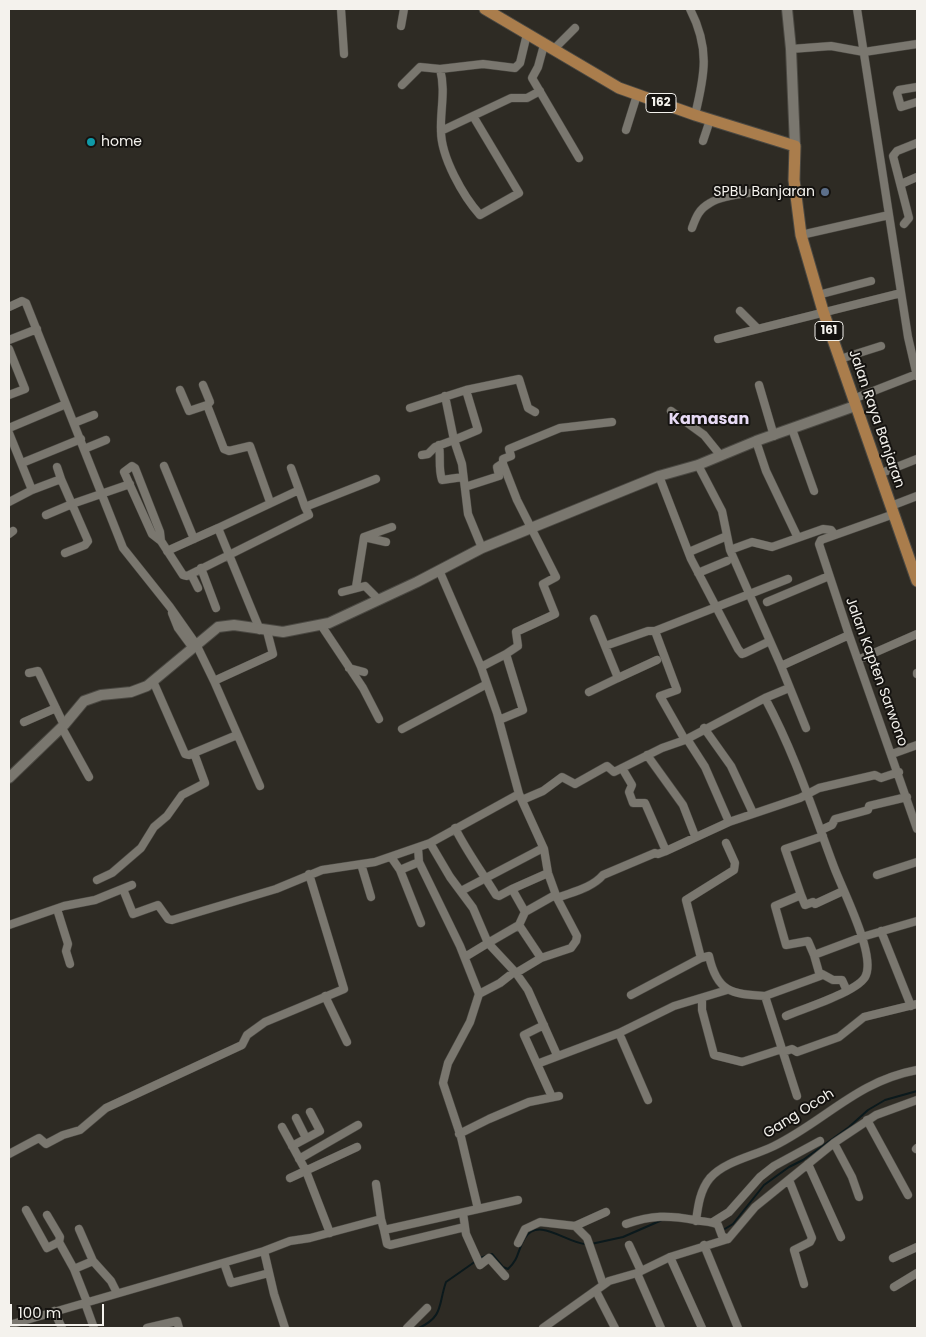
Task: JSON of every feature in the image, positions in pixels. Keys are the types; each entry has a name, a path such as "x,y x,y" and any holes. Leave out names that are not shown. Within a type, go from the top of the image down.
{"main road":[{"name":"162","path":"485,9 612,84 637,95 695,115 794,146"},
{"name":"Jalan Raya Banjaran","path":"794,146 795,191 801,235 822,311 917,582"}],"street":[{"path":"341,9 344,54"},
{"path":"401,26 404,9"},
{"path":"690,9 697,24 705,56 701,90 695,115"},
{"name":"161","path":"787,9 791,49 794,146"},
{"path":"11,775 60,718 84,701 101,695 131,692 153,682 190,640 212,629 225,625 283,632 321,625 482,548 659,476 698,465 756,441 792,429 917,375 910,350 857,9"},
{"path":"402,85 419,67 440,72 483,64 515,68 538,41 575,28"},
{"path":"538,41 541,57 532,78 580,158"},
{"path":"791,49 831,46 864,52 917,44"},
{"path":"440,72 444,94 441,131 446,154 461,189 482,214 519,193 473,116"},
{"path":"917,87 899,90 897,93 901,107 917,102"},
{"path":"441,131 511,98 527,98 540,91"},
{"path":"626,130 637,95"},
{"path":"703,141 710,120"},
{"path":"917,143 894,153 901,184 906,221 917,214"},
{"path":"901,184 917,177"},
{"path":"692,228 696,216 715,200 759,192 795,191"},
{"path":"801,235 889,215"},
{"path":"818,295 871,281"},
{"path":"718,339 822,311 901,293"},
{"path":"9,307 25,302 126,552 170,607 214,681 260,786"},
{"path":"740,311 758,328"},
{"path":"9,340 36,329"},
{"path":"840,359 881,346"},
{"path":"9,349 26,389 9,396"},
{"path":"9,371 17,368"},
{"path":"410,408 466,390 519,379 528,408 535,412"},
{"path":"180,390 189,411 210,402 204,385"},
{"path":"759,386 774,436"},
{"path":"422,455 439,445 478,430 466,390"},
{"path":"445,396 454,440 462,464 468,510 482,548"},
{"path":"9,428 66,404"},
{"path":"207,404 224,449 229,451 250,446 270,502"},
{"path":"671,411 678,418 694,426 721,456"},
{"path":"74,423 94,415"},
{"path":"465,487 499,476 497,468 502,464 503,459 511,455 509,449 551,431 612,422"},
{"path":"792,429 814,491"},
{"path":"9,433 32,490"},
{"path":"22,463 81,439"},
{"path":"84,449 106,440"},
{"path":"756,441 766,471 797,536"},
{"path":"439,445 442,460 439,468 442,480 463,477"},
{"path":"879,474 917,459"},
{"path":"481,667 518,646 516,632 555,614 543,584 555,578 556,575 516,498 502,464"},
{"path":"698,465 722,511 730,550 782,666 806,728"},
{"path":"161,541 160,532 133,466 124,471 152,534 161,541 180,572 184,575 191,574 309,515 291,468"},
{"path":"164,466 194,539"},
{"path":"57,467 88,541 85,545 65,553"},
{"path":"659,476 698,573 714,606 742,654 770,640"},
{"path":"9,502 32,490 62,479"},
{"path":"306,507 376,479"},
{"path":"46,515 130,484"},
{"path":"167,551 299,490"},
{"path":"730,550 752,542 772,546 797,536 824,529 832,532 892,510 917,496"},
{"path":"364,537 392,527"},
{"path":"214,681 274,654 249,602 218,528"},
{"name":"Jalan Kapten Sarwono","path":"832,532 819,542 849,636 899,772 917,829"},
{"path":"689,552 727,536"},
{"path":"364,537 386,542"},
{"path":"356,587 364,537"},
{"path":"698,573 727,561"},
{"path":"201,568 216,608"},
{"path":"439,570 481,667 499,720 520,797 543,848 548,873 556,896 577,936 571,948 541,958 479,994"},
{"path":"191,574 198,588"},
{"path":"767,602 830,578"},
{"path":"605,646 648,631 654,631 714,606 788,579"},
{"path":"342,592 365,586 370,588 378,599"},
{"path":"594,619 618,678"},
{"path":"321,625 363,688 379,719"},
{"path":"654,631 677,690 660,696 704,765 729,822"},
{"path":"858,660 917,634"},
{"path":"782,666 849,636"},
{"path":"499,720 523,710 506,654"},
{"path":"589,692 657,660"},
{"path":"349,668 364,672"},
{"path":"29,673 38,671 89,777"},
{"path":"153,682 172,720 185,754 194,753 237,735"},
{"path":"402,729 487,684"},
{"path":"124,889 133,914 158,905 168,919 172,920 276,889 309,874 391,857 430,843 455,828 520,797 543,791 562,777 575,784 607,766 613,772 686,739 704,728 789,688"},
{"path":"765,698 787,740 809,793 843,891 862,937 868,962 866,977 856,987 786,1016"},
{"path":"24,722 60,718"},
{"path":"704,728 731,766 753,813"},
{"path":"892,754 917,745"},
{"path":"97,880 112,873 141,848 154,827 167,816 182,795 205,783 194,753"},
{"path":"647,755 683,805 695,836"},
{"path":"622,768 632,785 628,791 633,803 645,803 666,851"},
{"path":"465,957 519,925 525,912 556,896 576,891 620,868 655,853 659,854 729,822 832,784 875,775 881,778 899,772"},
{"path":"843,891 816,904 813,902 806,905 785,849 822,833 836,819 868,810 869,806 907,797"},
{"path":"455,828 468,854 497,896 548,873"},
{"path":"430,843 450,877 474,908 488,943 515,972 528,990 557,1055"},
{"path":"701,958 686,900 734,870 736,863 726,843"},
{"path":"418,848 419,862 465,957 479,994 470,1022 448,1063 443,1083 460,1134 478,1209"},
{"path":"461,891 543,848"},
{"path":"391,857 400,870 421,923"},
{"path":"400,870 419,862"},
{"path":"877,875 917,862"},
{"path":"361,864 371,897"},
{"path":"9,1154 39,1138 46,1144 63,1135 80,1130 106,1108 242,1045 247,1035 265,1022 344,989 309,874"},
{"path":"9,924 56,909 95,900 132,885"},
{"path":"512,889 525,912"},
{"path":"801,895 776,905 775,908 787,946 808,941 822,974 833,980 842,980 846,991"},
{"path":"56,909 68,945 66,951 70,964"},
{"path":"814,955 862,937 917,921"},
{"path":"519,925 541,958"},
{"path":"702,998 702,1010 714,1055 742,1062 792,1049 797,1052 839,1037 864,1018 914,1005 881,931"},
{"path":"631,995 701,958 709,956 714,977 727,990 744,995 765,996 822,974"},
{"path":"537,1064 619,1033 658,1013 727,990"},
{"path":"325,996 347,1042"},
{"path":"765,996 797,1096"},
{"path":"460,1134 530,1102 555,1097 524,1035 544,1025"},
{"path":"619,1033 648,1100"},
{"name":"Gang Ocoh","path":"696,1221 698,1203 704,1187 716,1172 775,1145 861,1089 888,1078 917,1070"},
{"path":"543,1328 603,1284 616,1278 639,1272 670,1257 725,1237 755,1207 834,1143 867,1120 917,1101"},
{"path":"292,1146 320,1131 310,1112"},
{"path":"296,1118 306,1138"},
{"path":"867,1120 908,1195"},
{"path":"299,1159 358,1125"},
{"path":"282,1127 306,1171 330,1233"},
{"path":"716,1224 760,1177 774,1166 820,1141"},
{"path":"834,1143 852,1177 859,1197"},
{"path":"290,1178 357,1147"},
{"path":"808,1164 840,1237"},
{"path":"789,1180 812,1238 810,1242 794,1250 804,1284"},
{"path":"376,1184 387,1244 390,1245 464,1227"},
{"path":"384,1230 518,1200"},
{"path":"26,1210 47,1248 59,1242"},
{"path":"518,1243 525,1228 540,1222 575,1226 606,1212"},
{"path":"463,1213 464,1227 480,1265 489,1258 505,1276"},
{"path":"47,1215 60,1237 59,1242 74,1269 94,1328"},
{"path":"626,1224 647,1217 682,1217 716,1224 725,1237"},
{"path":"9,1325 117,1292 224,1263 290,1241 330,1233 381,1219"},
{"path":"575,1226 587,1238 603,1284"},
{"path":"78,1228 93,1261 117,1292"},
{"path":"629,1245 661,1328"},
{"path":"704,1246 738,1328"},
{"path":"893,1258 917,1247"},
{"path":"264,1251 285,1328"},
{"path":"670,1257 702,1328"},
{"path":"74,1269 93,1261"},
{"path":"224,1263 231,1283 269,1272"},
{"path":"894,1287 917,1273"},
{"path":"596,1290 615,1328"},
{"path":"407,1328 427,1308"},
{"path":"54,1312 62,1328"},
{"path":"147,1328 176,1321 179,1328"}],"waterway":[{"path":"723,1230 733,1224 764,1185 849,1127 868,1110 885,1100 917,1091"},
{"path":"591,1244 623,1237 662,1220"},
{"path":"480,1258 492,1254 503,1267 508,1269 517,1258 522,1242 531,1232 537,1230 545,1230 586,1244"},
{"path":"419,1328 433,1319 439,1309 446,1282 476,1261"}],"place":[{"name":"home","path":"91,142"},
{"name":"SPBU Banjaran","path":"825,192"}],"district":[{"name":"Kamasan","path":"709,420"}]}
